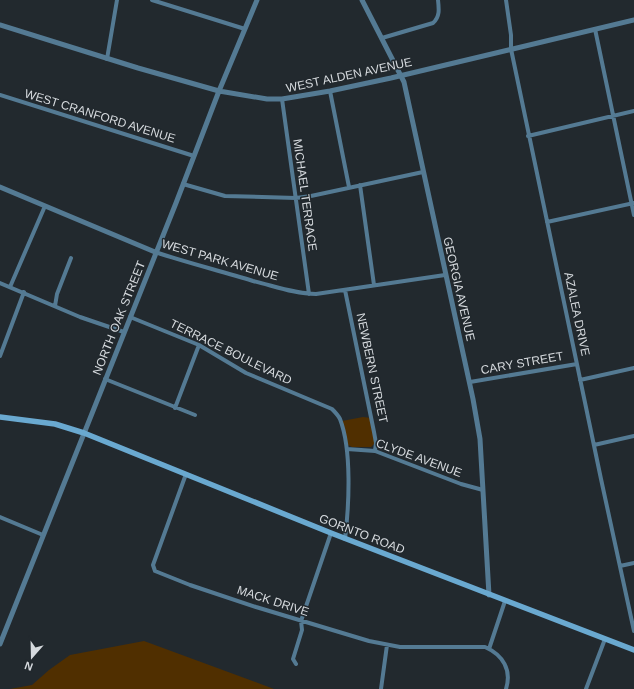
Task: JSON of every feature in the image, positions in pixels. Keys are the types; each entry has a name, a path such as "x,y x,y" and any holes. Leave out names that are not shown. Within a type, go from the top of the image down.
{"main road":[{"name":"GORNTO ROAD","path":"0,417 55,424 84,433 331,534 634,650"}],"street":[{"path":"108,59 117,0"},
{"path":"152,0 245,29"},
{"name":"NORTH OAK STREET","path":"0,644 219,91 257,0"},
{"name":"GEORGIA AVENUE","path":"362,0 404,82 445,275 470,382 480,439 489,595"},
{"path":"382,38 433,23 438,14 438,0"},
{"name":"AZALEA DRIVE","path":"506,0 511,35 511,49 528,136 634,631"},
{"name":"WEST ALDEN AVENUE","path":"0,25 108,59 219,91 267,99 282,99 330,91 634,20"},
{"path":"595,29 633,203 634,215"},
{"path":"330,91 349,187"},
{"name":"WEST CRANFORD AVENUE","path":"0,95 194,156"},
{"name":"MICHAEL TERRACE","path":"282,99 309,294"},
{"path":"528,136 634,111"},
{"path":"183,184 225,196 296,198 423,172"},
{"path":"360,185 374,285"},
{"name":"WEST PARK AVENUE","path":"0,187 156,252 264,284 300,293 309,294 346,290 445,275"},
{"path":"547,222 633,203"},
{"path":"10,287 45,206"},
{"path":"55,306 57,294 71,258"},
{"path":"0,283 124,332"},
{"name":"NEWBERN STREET","path":"346,290 376,443 375,451"},
{"path":"0,356 24,292"},
{"name":"TERRACE BOULEVARD","path":"130,317 199,345 246,373 332,409 339,417 347,449 347,513 345,539"},
{"path":"175,408 199,345"},
{"name":"CARY STREET","path":"470,382 577,364"},
{"path":"580,380 634,368"},
{"path":"105,379 195,415"},
{"path":"594,445 634,436"},
{"name":"CLYDE AVENUE","path":"347,449 375,451 461,484 483,490"},
{"name":"MACK DRIVE","path":"186,474 153,565 154,571 190,585 301,621 387,645 400,647 479,647 489,649"},
{"path":"0,517 43,535"},
{"path":"296,664 293,659 302,630 301,621 331,534"},
{"path":"620,566 634,563"},
{"path":"505,601 489,649 498,655 506,667 508,679 506,689"},
{"path":"586,689 605,639"},
{"path":"381,689 387,645"}],"shaded area":[{"path":"363,417 371,418 375,443 371,447 352,447 348,445 342,421"},
{"path":"144,641 274,689 10,689 32,685 49,670 70,655"}]}
